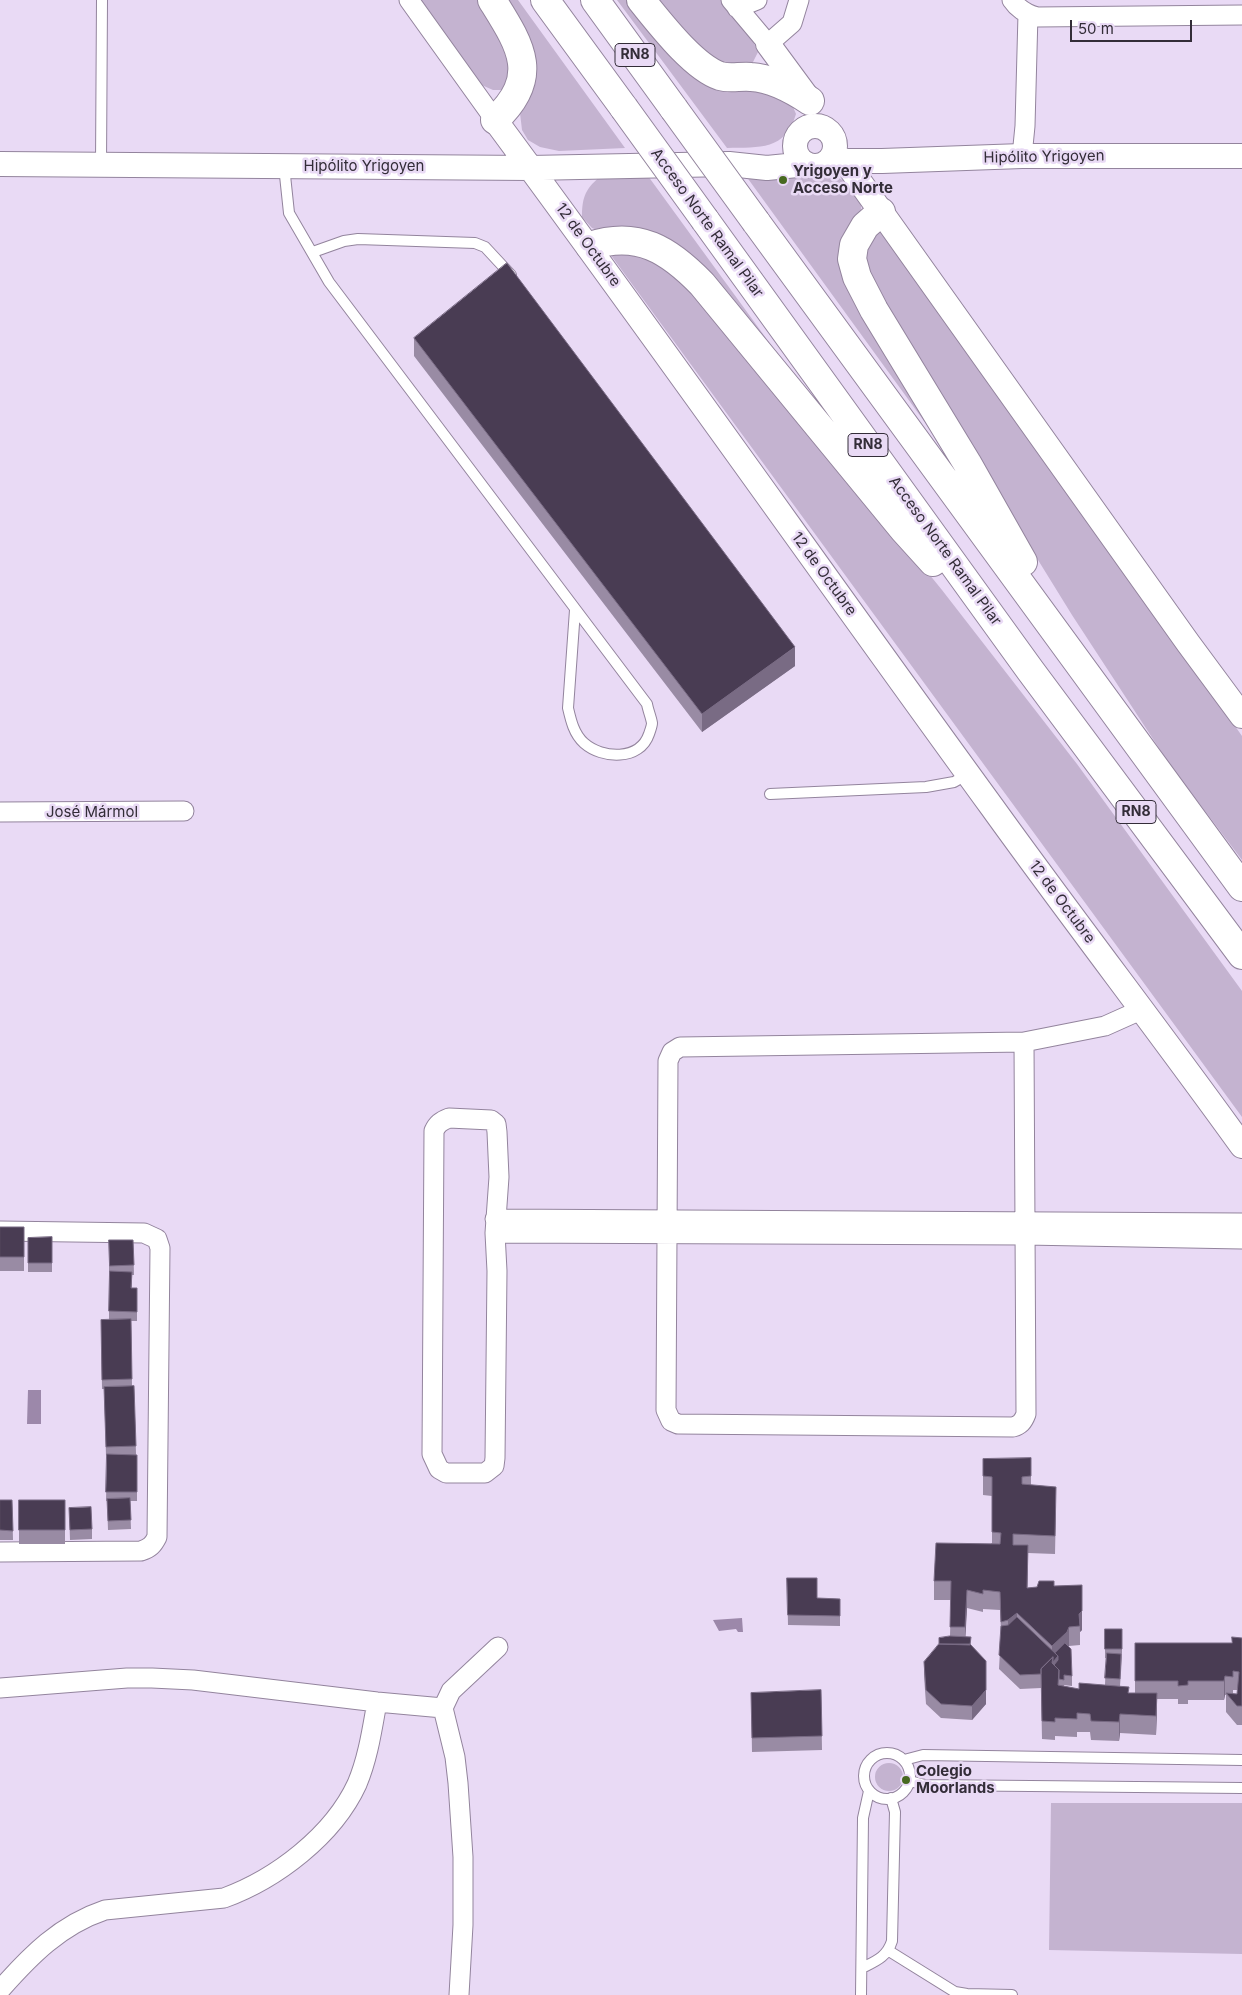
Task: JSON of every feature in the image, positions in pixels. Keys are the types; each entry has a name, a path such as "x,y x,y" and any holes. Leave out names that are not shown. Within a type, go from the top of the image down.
{"highway":[{"path":"492,0 515,38 522,60 522,76 518,90 495,120"},
{"name":"Acceso Norte Ramal Pilar","path":"545,0 1030,670 1242,955"},
{"name":"RN8","path":"595,0 1242,887"},
{"path":"640,0 680,44 711,72 724,77 752,77 782,85 810,101"},
{"path":"881,212 865,226 856,238 852,259 857,278 874,310 967,463 1080,666"},
{"path":"590,246 626,240 645,244 663,251 685,267 702,284 904,530 1030,670"}],"street":[{"name":"12 de Octubre","path":"410,0 530,168 590,246 968,774 1143,1009 1242,1146"},
{"path":"734,4 757,0"},
{"path":"799,0 792,23 768,44 766,53 768,64 797,108 808,133"},
{"path":"1012,0 1016,6 1028,14 1037,16 1242,15"},
{"path":"734,4 768,44 810,101 808,133 796,152 802,161 813,166 839,158"},
{"path":"1022,156 1025,126 1028,14"},
{"path":"808,133 827,130 834,139 839,158 881,212 1242,716"},
{"name":"Hipólito Yrigoyen","path":"729,164 774,151 808,133"},
{"name":"Hipólito Yrigoyen","path":"839,158 1242,156"},
{"name":"Hipólito Yrigoyen","path":"0,164 530,168 729,164 767,168 807,164"},
{"name":"José Mármol","path":"0,812 184,811"},
{"path":"1024,1042 1026,1414 1024,1420 1019,1425 1013,1427 678,1424 671,1421 666,1410 668,1061 672,1052 680,1048 1024,1042 1105,1026 1143,1009"},
{"path":"449,1118 485,1118 496,1124 499,1177 495,1226 497,1271 494,1466 485,1473 446,1473 440,1469 432,1454 434,1131 442,1120 449,1118"},
{"path":"495,1226 1025,1228 1242,1223"},
{"path":"1025,1228 1242,1238"},
{"path":"0,1230 144,1233 157,1239 160,1248 157,1537 154,1544 141,1551 0,1552"},
{"path":"459,1995 463,1925 463,1857 455,1757 444,1708 451,1691 498,1647"},
{"path":"0,1688 117,1678 152,1678 193,1680 444,1708"},
{"path":"0,1990 29,1957 77,1921 90,1915 106,1910 224,1898 242,1892 275,1874 317,1838 342,1808 364,1766 377,1702"}],"lane":[{"path":"101,164 102,0"},
{"path":"284,166 289,213 329,282 647,704 652,724 647,739 637,750 626,754 614,755 597,753 582,742 571,724 568,708 575,610"},
{"path":"313,252 344,241 358,239 475,243 486,247 494,254 514,280"},
{"path":"770,794 926,787 954,782 968,774"},
{"path":"861,1995 863,1818 869,1791 864,1776 869,1761 882,1753 890,1753 904,1760 909,1767 910,1781 902,1794 892,1798 882,1798 869,1791"},
{"path":"904,1760 923,1755 1242,1760"},
{"path":"910,1781 925,1785 1242,1788"},
{"path":"862,1968 884,1956 889,1951 894,1931 895,1812 892,1798"},
{"path":"889,1951 955,1992 1012,1995"}],"shaded area":[{"path":"418,0 483,0 517,69 502,90 493,90 477,83"},
{"path":"499,0 518,0 625,148 559,151 540,147 528,140 522,130 520,113 523,93"},
{"path":"617,0 631,0 653,27 791,102 796,114 785,135 778,141 760,147 727,148"},
{"path":"651,0 722,0 752,39 758,52 752,64 721,68"},
{"path":"827,172 848,184 859,198 861,212 850,233 945,450 746,176"},
{"path":"602,175 648,176 846,448 695,269 592,228 582,217 586,193"},
{"path":"880,230 891,237 1242,736 1242,860 1168,762 1072,615 933,390 861,264 869,235"},
{"path":"610,254 656,255 717,314 942,590 1077,764 1242,991 1242,1117"},
{"path":"28,1390 41,1390 41,1424 27,1424"},
{"path":"742,1618 743,1632 738,1632 736,1629 719,1631 713,1620"},
{"path":"889,1763 899,1767 903,1777 899,1787 889,1791 879,1787 875,1777 879,1767"},
{"path":"1051,1803 1242,1803 1242,1954 1049,1950"}],"building":[{"path":"507,263 795,647 702,714 414,338"},
{"path":"0,1227 24,1227 24,1257 0,1257"},
{"path":"52,1237 52,1263 28,1263 28,1238"},
{"path":"109,1240 133,1240 134,1265 110,1266"},
{"path":"110,1271 132,1272 131,1288 137,1288 137,1312 109,1311"},
{"path":"131,1319 132,1379 102,1380 101,1320"},
{"path":"134,1386 136,1446 106,1447 104,1387"},
{"path":"107,1454 137,1455 137,1492 106,1492"},
{"path":"1031,1458 1031,1476 1022,1477 1022,1484 1056,1487 1055,1536 1013,1534 1013,1545 1028,1545 1027,1588 1037,1587 1039,1581 1054,1581 1054,1586 1082,1585 1082,1611 1079,1614 1080,1626 1069,1627 1067,1632 1052,1646 1017,1613 1008,1620 1001,1622 1000,1592 983,1590 983,1594 967,1590 965,1627 950,1627 951,1581 934,1581 936,1543 1000,1544 1001,1533 992,1532 992,1477 983,1476 983,1459"},
{"path":"130,1498 131,1520 108,1521 107,1499"},
{"path":"0,1500 12,1500 13,1531 0,1530"},
{"path":"19,1500 65,1500 65,1530 19,1530"},
{"path":"91,1507 92,1529 70,1530 69,1508"},
{"path":"787,1578 817,1578 817,1598 840,1599 840,1616 788,1615"},
{"path":"1017,1617 1058,1656 1053,1662 1053,1657 1041,1669 1041,1674 1020,1675 999,1655 1001,1626 1008,1625"},
{"path":"1105,1629 1122,1629 1122,1649 1105,1649"},
{"path":"950,1636 971,1637 970,1645 939,1644 939,1638"},
{"path":"1232,1637 1242,1638 1242,1706 1237,1706 1226,1693 1237,1694 1239,1672 1233,1671 1233,1677 1225,1676 1224,1681 1188,1681 1188,1685 1178,1686 1178,1681 1135,1681 1135,1643 1232,1643"},
{"path":"1065,1643 1071,1649 1072,1676 1064,1675 1064,1680 1059,1679 1059,1670 1054,1665 1058,1660 1058,1656 1055,1653"},
{"path":"939,1644 970,1644 986,1661 986,1690 972,1706 941,1704 926,1690 924,1662"},
{"path":"1107,1653 1121,1654 1120,1679 1105,1678"},
{"path":"1053,1657 1052,1663 1059,1670 1058,1685 1079,1689 1079,1683 1129,1687 1128,1693 1157,1693 1156,1716 1120,1714 1119,1722 1091,1721 1090,1714 1077,1713 1077,1719 1055,1718 1055,1722 1042,1721 1041,1669"},
{"path":"821,1690 822,1736 752,1738 751,1693"}],"place":[{"name":"Yrigoyen y Acceso Norte","path":"783,180"},
{"name":"Colegio Moorlands","path":"906,1780"}]}
